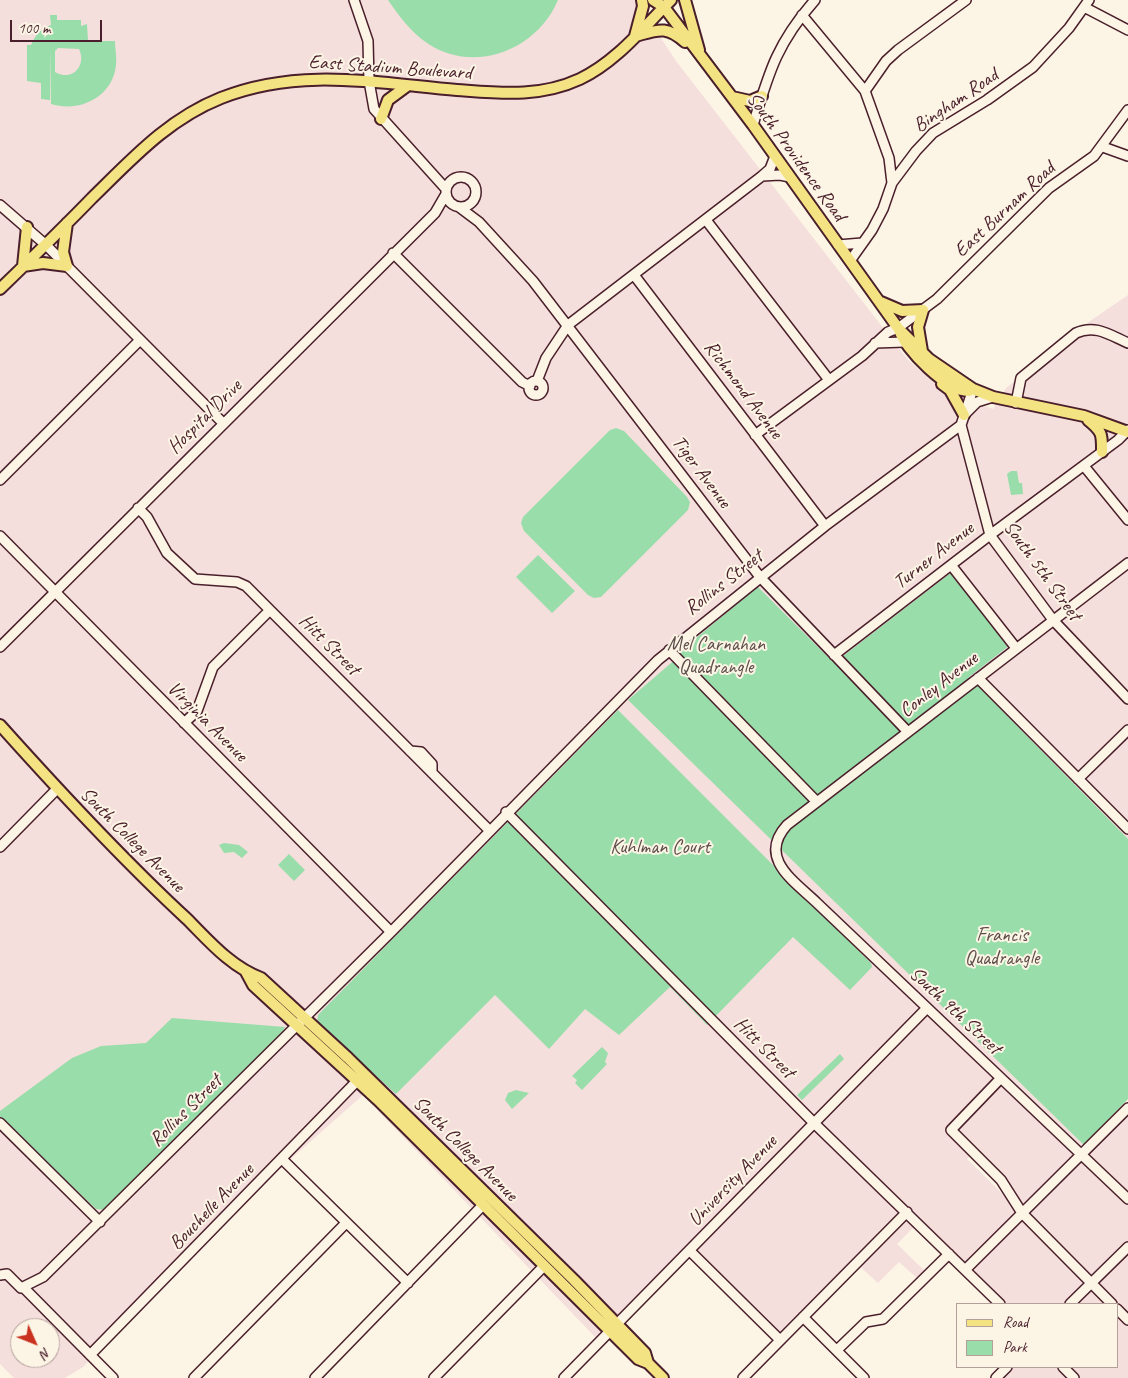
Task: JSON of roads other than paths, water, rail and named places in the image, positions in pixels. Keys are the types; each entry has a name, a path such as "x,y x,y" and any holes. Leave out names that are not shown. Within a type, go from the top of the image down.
{"main road":[{"path":"642,0 643,6 635,36 661,30 668,31 676,34 700,56"},
{"name":"South Providence Road","path":"653,0 665,2 700,56 753,125 898,328 920,355"},
{"path":"685,0 700,56"},
{"name":"East Stadium Boulevard","path":"0,289 155,137 203,106 239,92 282,82 324,78 514,95 544,91 565,85 591,73 635,36 665,2"},
{"path":"381,119 388,100 407,86"},
{"path":"731,96 750,101 762,96"},
{"path":"27,227 28,240 23,266 43,263 67,266 63,252 67,223"},
{"path":"878,300 902,311 923,310 918,327 922,369 950,390 963,420"},
{"name":"South Providence Road","path":"898,328 904,342 920,355 970,386 973,390 992,397 1084,416 1128,431"},
{"path":"1084,416 1096,426 1103,436 1102,452"},
{"name":"South College Avenue","path":"0,725 57,789 174,908 246,972 260,978 304,1018 614,1328 638,1359 648,1363 663,1378"},
{"name":"South College Avenue","path":"246,972 253,985 357,1081 544,1266 614,1328"}],"street":[{"path":"354,0 368,41 369,81 374,109 381,119 432,171 457,206 469,205 473,201 477,191 473,182 464,176 454,178 432,171"},
{"path":"753,125 777,53 802,14 815,0"},
{"path":"865,91 886,61 898,50 966,0"},
{"path":"1087,4 1128,30"},
{"name":"Bingham Road","path":"850,261 872,230 883,209 892,183 916,150 933,133 988,100 1033,67 1069,28 1087,4"},
{"path":"802,14 865,91 889,158 892,183"},
{"name":"East Burnam Road","path":"755,435 829,380 888,332 898,328 923,310 1049,188 1094,156 1103,147 1128,110"},
{"path":"1103,147 1128,156"},
{"path":"393,254 522,382 533,383 546,358 568,325 762,176 770,168 775,156"},
{"path":"762,176 780,174 790,177"},
{"path":"446,192 454,178"},
{"name":"Hospital Drive","path":"0,647 436,213 446,192"},
{"name":"Tiger Avenue","path":"473,201 480,222"},
{"path":"0,205 46,245 224,423"},
{"name":"Hospital Drive","path":"436,213 457,206"},
{"name":"Tiger Avenue","path":"457,206 480,222 533,281 760,577 908,732"},
{"path":"706,220 829,380"},
{"path":"838,245 862,243"},
{"name":"Richmond Avenue","path":"634,275 825,526"},
{"path":"1016,402 1021,378 1076,333 1084,329 1097,329 1128,343"},
{"path":"0,480 140,340"},
{"path":"875,343 904,342"},
{"path":"963,420 973,390"},
{"path":"963,420 977,402 992,397"},
{"name":"Rollins Street","path":"22,1288 43,1277 100,1222 390,932 613,703 669,650 825,526 963,420"},
{"name":"South 5th Street","path":"963,420 990,535 1053,620 1128,699"},
{"name":"Turner Avenue","path":"834,656 950,565 1128,431"},
{"path":"1084,466 1128,520"},
{"name":"Hitt Street","path":"138,508 147,517 167,553 194,579 242,583 489,830"},
{"name":"Virginia Avenue","path":"0,536 390,932"},
{"name":"Conley Avenue","path":"776,839 787,825 1128,563"},
{"path":"950,565 1016,648"},
{"path":"184,723 197,711 213,667 270,610"},
{"path":"669,650 817,802"},
{"path":"978,678 1128,829"},
{"path":"1078,779 1128,730"},
{"path":"0,847 57,789"},
{"name":"Hitt Street","path":"506,812 814,1123 999,1303"},
{"name":"South 9th Street","path":"776,839 774,850 781,868 1128,1199"},
{"name":"University Avenue","path":"564,1378 927,1008"},
{"path":"1001,1078 951,1130 1001,1180 1022,1213 1111,1303"},
{"name":"Bouchelle Avenue","path":"90,1355 283,1160 357,1081"},
{"path":"965,1270 1128,1108"},
{"path":"0,1123 100,1222"},
{"path":"283,1160 408,1283"},
{"path":"315,1378 483,1205"},
{"path":"743,1378 907,1212"},
{"path":"194,1378 346,1223"},
{"path":"1071,1303 1128,1247"},
{"path":"690,1251 780,1340"},
{"path":"837,1350 866,1322 883,1319 949,1254"},
{"path":"434,1378 544,1266"},
{"path":"0,1275 7,1274 113,1378"},
{"path":"1118,1310 1128,1320"},
{"path":"803,1317 864,1378"},
{"path":"996,1378 1006,1368"},
{"path":"1064,1368 1074,1378"}],"park label":[{"name":"Mel Carnahan Quadrangle","path":"716,656"},
{"name":"Kuhlman Court","path":"660,848"},
{"name":"Francis Quadrangle","path":"1002,948"}]}
